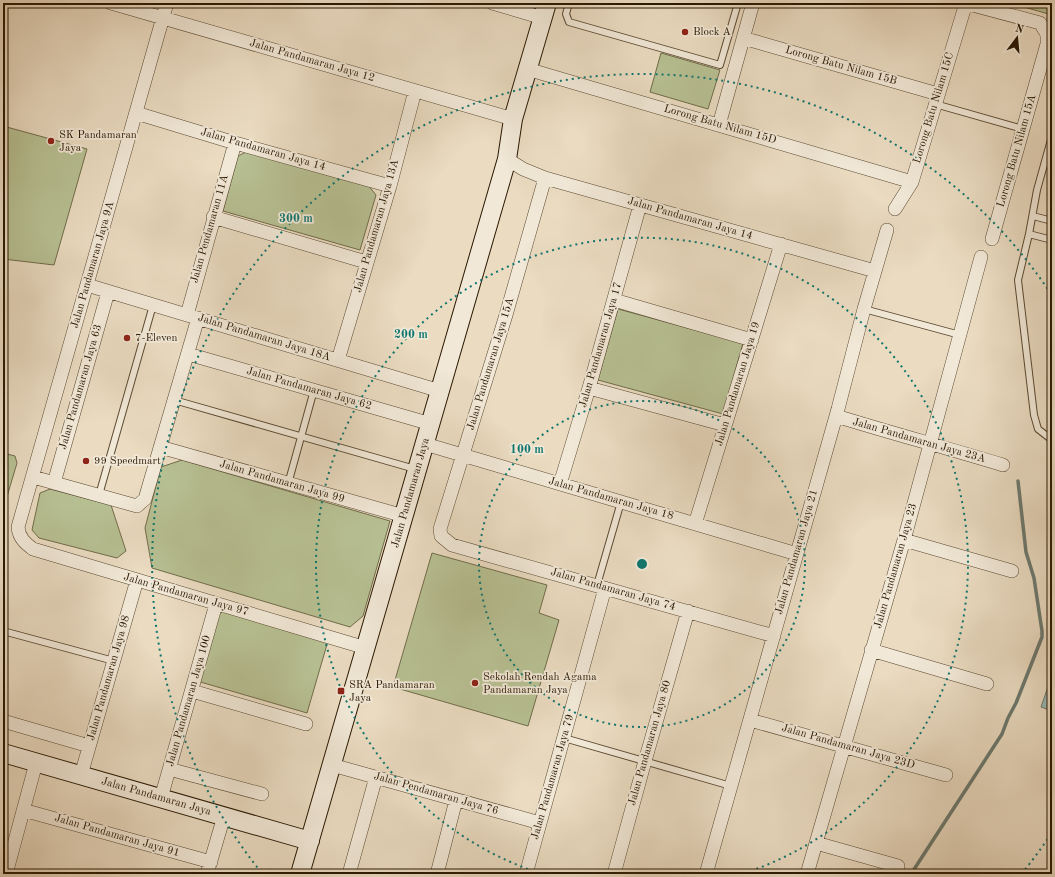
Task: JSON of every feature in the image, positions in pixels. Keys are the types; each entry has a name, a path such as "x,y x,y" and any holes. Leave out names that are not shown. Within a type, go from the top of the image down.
{"main road":[{"name":"Jalan Pandamaran Jaya","path":"300,874 509,152 514,119 545,10"},
{"name":"Jalan Pandamaran Jaya","path":"3,753 310,841"}],"street":[{"name":"Jalan Pandamaran Jaya 12","path":"111,3 514,119"},
{"name":"Jalan Pandamaran Jaya 9A","path":"18,527 167,3"},
{"path":"492,3 545,10"},
{"path":"719,125 751,3"},
{"name":"Lorong Batu Nilam 15C","path":"896,209 912,182 965,3"},
{"name":"Lorong Batu Nilam 15A","path":"965,3 1040,23 1047,34 1047,44 992,239"},
{"name":"Lorong Batu Nilam 15B","path":"743,38 937,99"},
{"name":"Lorong Batu Nilam 15D","path":"527,69 912,182"},
{"name":"Jalan Pandamaran Jaya 13A","path":"338,360 366,262 390,186 415,91"},
{"name":"Jalan Pandamaran Jaya 14","path":"136,113 235,143 390,186"},
{"name":"Jalan Pendamaran 11A","path":"99,495 137,506 145,498 188,354 192,316 213,217 235,143"},
{"name":"Jalan Pandamaran Jaya 14","path":"509,152 523,169 545,178 875,271"},
{"name":"Jalan Pandamaran Jaya 15A","path":"452,545 441,536 440,529 506,315 545,178"},
{"name":"Jalan Pandamaran Jaya 17","path":"560,484 589,388 640,205"},
{"path":"213,217 366,262"},
{"name":"Jalan Pandamaran Jaya 21","path":"706,874 836,416 864,309 887,230"},
{"name":"Jalan Pandamaran Jaya 19","path":"695,524 781,244"},
{"name":"Jalan Pandamaran Jaya 23","path":"806,874 904,540 981,257"},
{"name":"Jalan Pandamaran Jaya 18A","path":"87,285 440,390"},
{"name":"Jalan Pandamaran Jaya 63","path":"54,483 108,292"},
{"path":"614,300 752,340"},
{"name":"Jalan Pandamaran Jaya 62","path":"188,354 431,424"},
{"path":"589,388 725,425"},
{"name":"Jalan Pandamaran Jaya 23A","path":"836,416 1003,465"},
{"name":"Jalan Pandamaran Jaya 18","path":"425,444 797,554"},
{"name":"Jalan Pandamaran Jaya 99","path":"160,447 404,516"},
{"path":"33,477 99,495"},
{"name":"Jalan Pandamaran Jaya 97","path":"18,527 18,533 23,542 33,550 366,648"},
{"path":"904,540 1012,571"},
{"name":"Jalan Pandamaran Jaya 74","path":"452,545 774,636"},
{"name":"Jalan Pandamaran Jaya 98","path":"81,775 137,580"},
{"name":"Jalan Pandamaran Jaya 79","path":"526,874 564,738 601,586"},
{"name":"Jalan Pandamaran Jaya 100","path":"161,798 216,604"},
{"name":"Jalan Pandamaran Jaya 80","path":"614,874 688,612"},
{"path":"871,650 987,684"},
{"path":"192,691 306,724"},
{"name":"Jalan Pandamaran Jaya 23D","path":"750,720 946,775"},
{"path":"3,721 89,746"},
{"path":"6,874 36,762"},
{"name":"Jalan Pendamaran Jaya 76","path":"332,765 540,823"},
{"path":"170,769 262,794"},
{"path":"349,874 376,777"},
{"path":"437,874 456,800"},
{"name":"Jalan Pandamaran Jaya 91","path":"23,810 209,868"},
{"path":"209,868 224,816"},
{"path":"816,843 898,866"}],"lane":[{"path":"569,3 566,14 569,22 734,69"},
{"path":"720,65 738,3"},
{"path":"937,99 1023,129"},
{"path":"1052,136 1037,190 1033,216 1019,275 1019,287 1034,415 1038,429 1052,440"},
{"path":"1033,216 1052,221"},
{"path":"1029,234 1052,240"},
{"path":"99,495 153,305"},
{"path":"864,309 960,335"},
{"path":"288,484 314,390"},
{"path":"174,400 418,470"},
{"path":"601,586 620,502"},
{"path":"3,630 114,661"},
{"path":"564,738 732,786"}],"green space":[{"path":"1010,3 1052,3 1052,15"},
{"path":"661,53 720,70 708,109 650,92"},
{"path":"3,126 87,149 54,265 3,259"},
{"path":"248,151 368,185 376,195 360,250 223,211 238,156"},
{"path":"618,309 743,343 723,414 598,380"},
{"path":"3,453 15,456 17,463 3,510"},
{"path":"182,460 390,521 363,616 350,627 152,568 145,528 161,467"},
{"path":"50,489 111,505 126,551 117,558 39,538 32,530 40,493"},
{"path":"432,553 547,585 539,613 559,620 528,726 393,687"},
{"path":"218,609 328,641 307,713 197,681"}],"water":[{"path":"1052,675 1052,711 1041,707"}],"waterway":[{"path":"911,874 1002,734 1042,637 1034,578 1026,552 1018,481"}],"place":[{"name":"Block A","path":"685,32"},
{"name":"SK Pandamaran Jaya","path":"51,141"},
{"name":"7-Eleven","path":"127,338"},
{"name":"99 Speedmart","path":"86,461"},
{"name":"Sekolah Rendah Agama Pandamaran Jaya","path":"475,683"},
{"name":"SRA Pandamaran Jaya","path":"341,691"}]}
